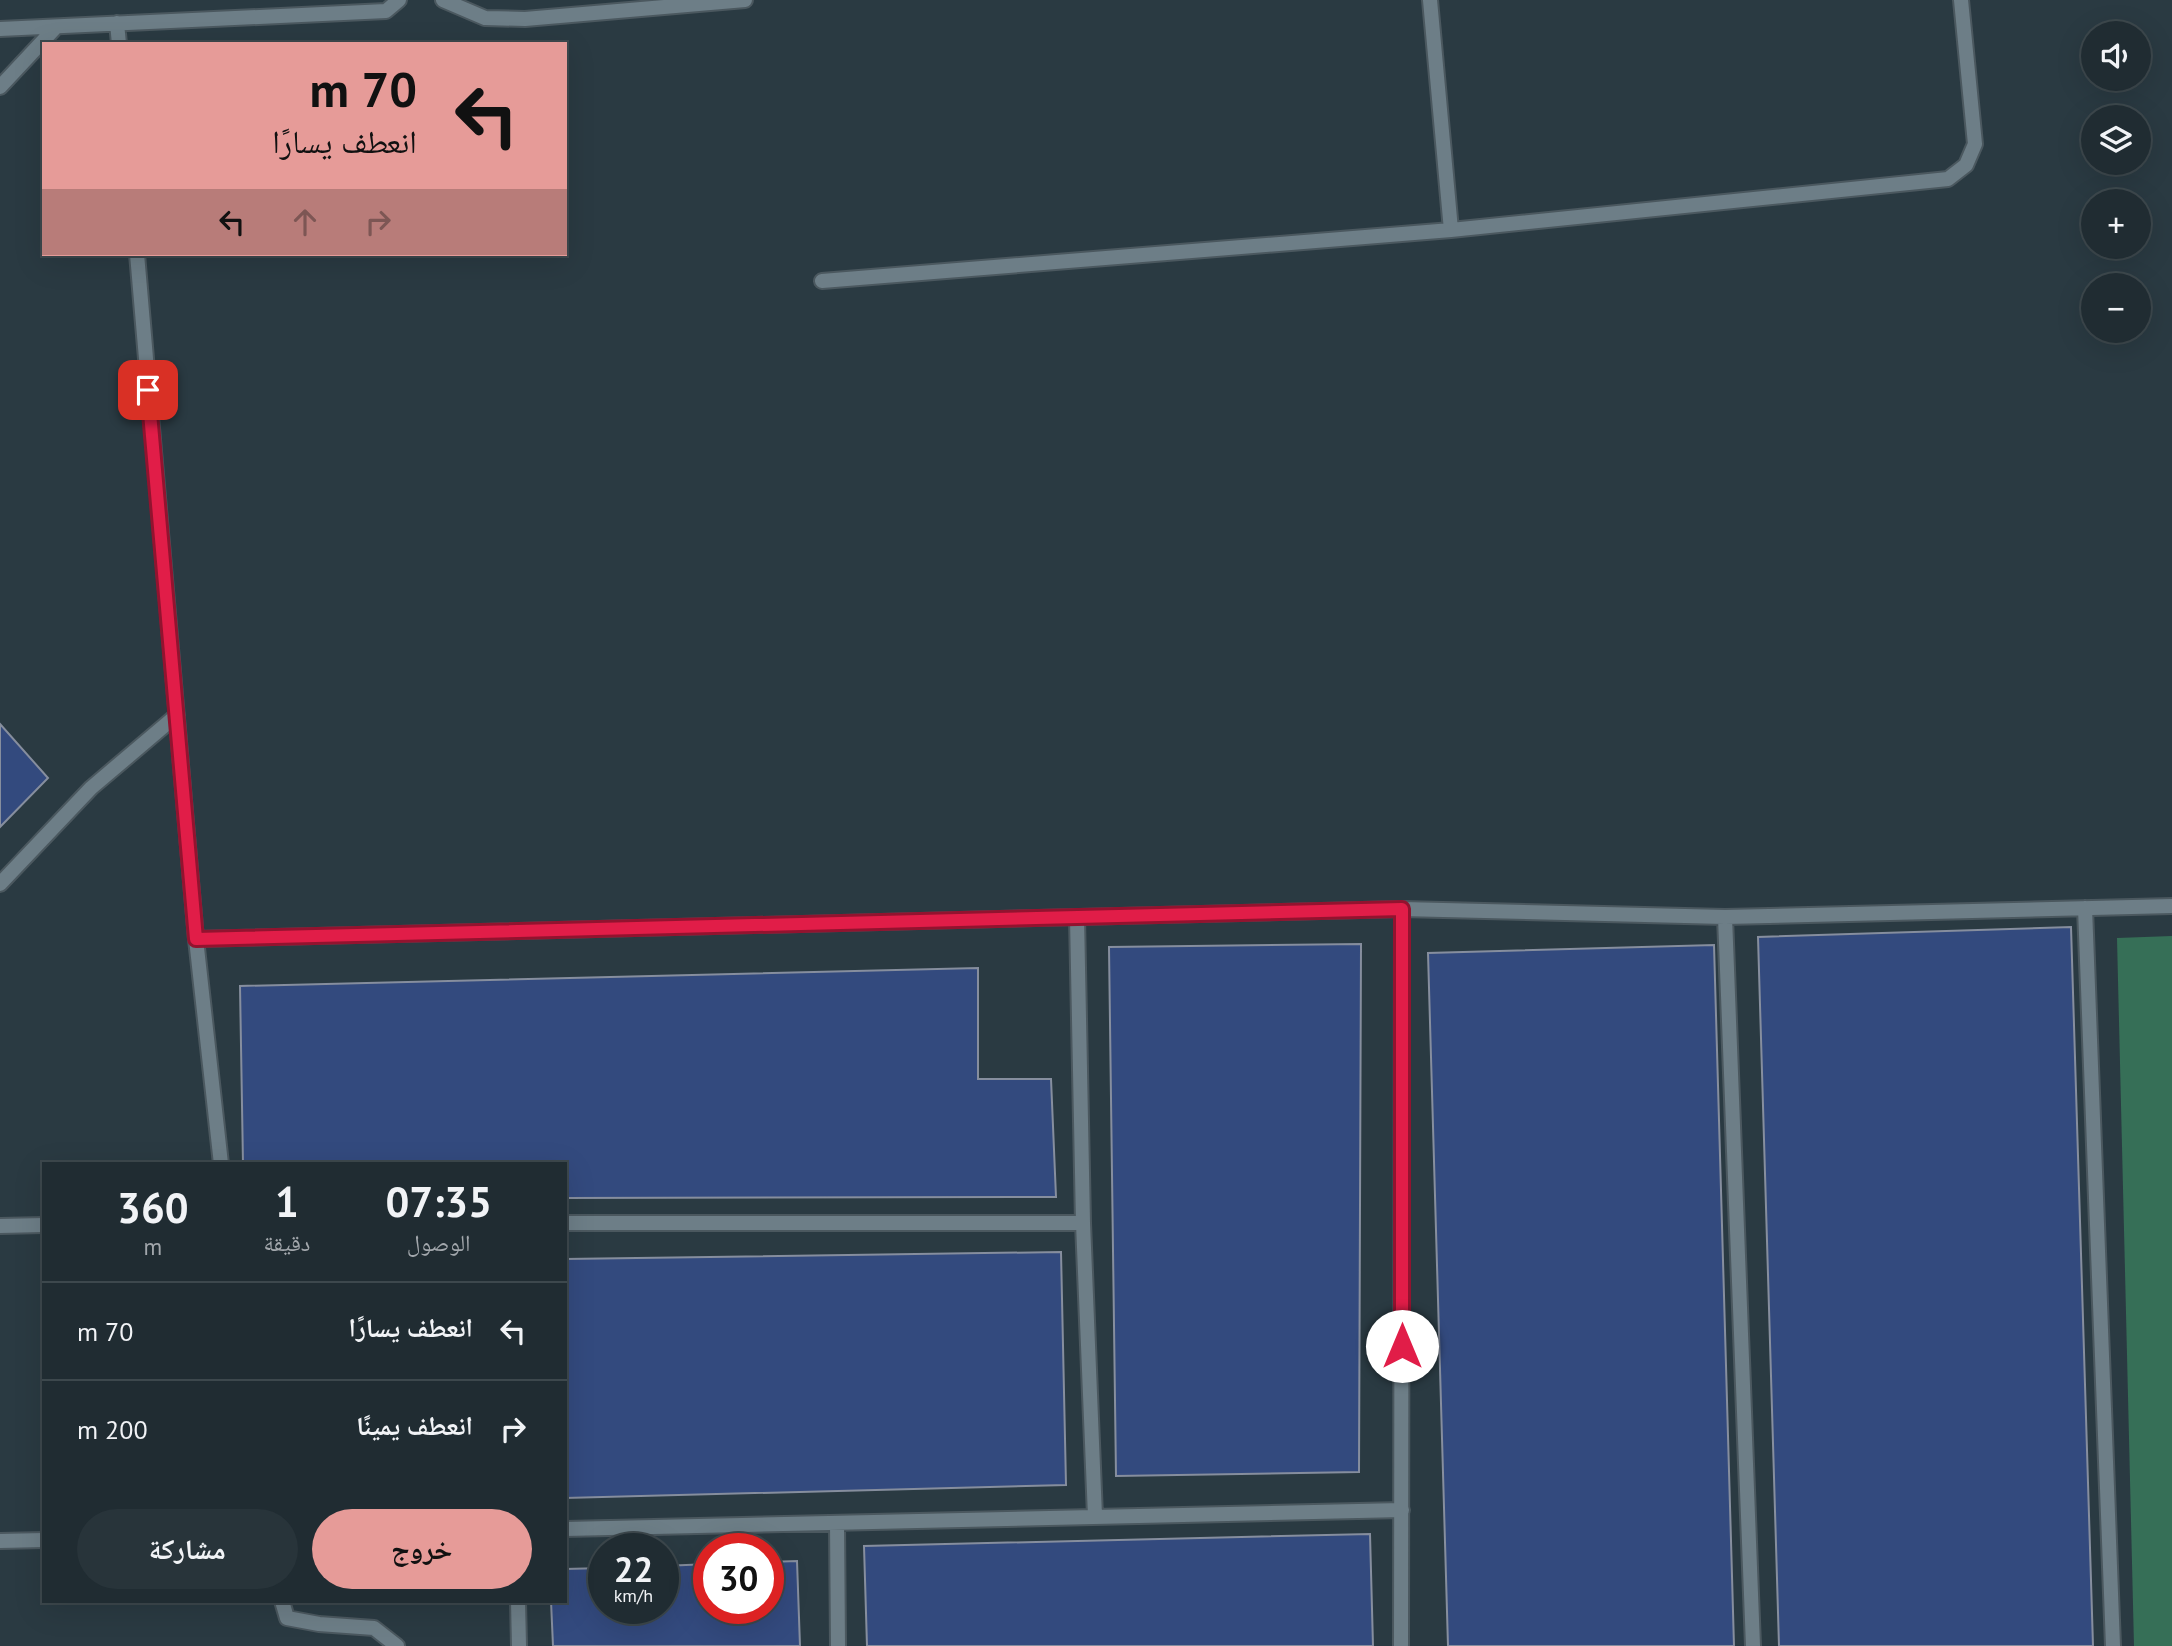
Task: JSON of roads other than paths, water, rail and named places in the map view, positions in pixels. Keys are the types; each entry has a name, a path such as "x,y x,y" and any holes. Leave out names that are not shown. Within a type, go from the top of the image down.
{"street":[{"path":"0,29 386,11 399,0"},
{"path":"443,0 485,18 525,19 745,0"},
{"path":"1430,0 1451,230"},
{"path":"822,281 1451,230 1948,179 1966,165 1975,144 1961,0"},
{"path":"117,23 118,42"},
{"path":"0,87 56,27"},
{"path":"137,256 196,939 221,1162"},
{"path":"0,884 91,788 177,715"},
{"path":"196,939 1402,909 1725,917 2172,906"},
{"path":"2085,908 2113,1646"},
{"path":"1401,1646 1402,909"},
{"path":"1077,917 1083,1223 1095,1516"},
{"path":"1725,917 1753,1646"},
{"path":"567,1223 1083,1223"},
{"path":"0,1226 42,1225"},
{"path":"567,1529 1402,1510"},
{"path":"837,1523 838,1646"},
{"path":"0,1541 42,1540"},
{"path":"283,1603 287,1618 319,1625 374,1628 397,1646"},
{"path":"518,1603 519,1646"}]}
